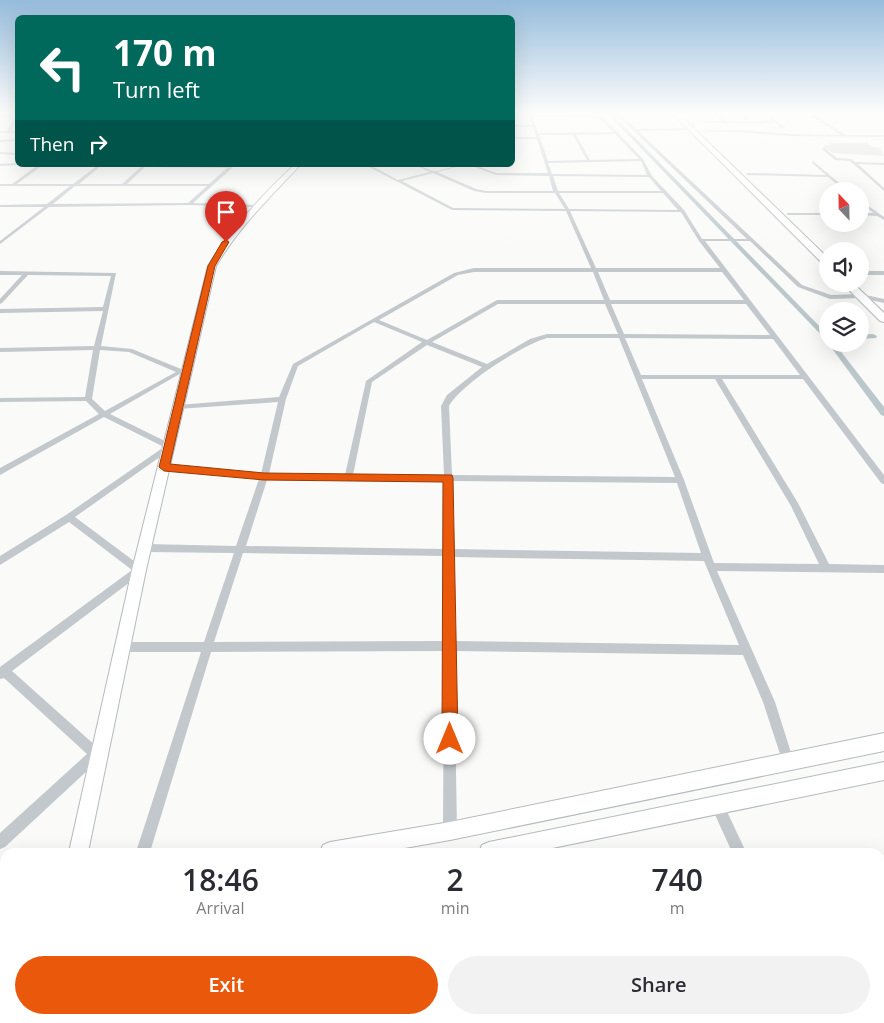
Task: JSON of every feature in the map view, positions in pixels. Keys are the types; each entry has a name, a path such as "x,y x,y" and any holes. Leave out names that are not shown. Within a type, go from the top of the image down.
{"highway":[{"path":"726,162 819,255"},
{"path":"735,162 809,233"},
{"path":"869,289 883,302"},
{"path":"857,292 884,320"}],"main road":[{"path":"79,848 139,570 170,447 183,370 212,266 226,242 255,206 295,167"},
{"path":"353,848 450,831 884,742"},
{"path":"540,848 553,847 717,806 884,771"}],"street":[{"path":"557,162 546,162 556,192 567,209 595,271 680,480 711,567 769,702 788,762"},
{"path":"643,162 650,176 682,211 701,240 884,481"},
{"path":"669,162 800,286 830,297 861,296 883,302"},
{"path":"813,162 836,182"},
{"path":"854,163 873,162"},
{"path":"854,163 884,190"},
{"path":"0,165 15,164"},
{"path":"13,185 38,167"},
{"path":"0,243 97,167"},
{"path":"123,185 143,167"},
{"path":"189,204 232,167"},
{"path":"371,167 452,209 682,211"},
{"path":"422,167 475,190 486,192 664,192"},
{"path":"398,181 453,167"},
{"path":"477,167 496,174 650,176"},
{"path":"748,174 828,176"},
{"path":"0,185 210,185"},
{"path":"0,206 189,204 255,206"},
{"path":"869,207 884,219"},
{"path":"789,214 819,214"},
{"path":"701,240 752,240"},
{"path":"145,848 239,548 264,477 282,400 295,366 456,274 474,270 724,270"},
{"path":"0,273 114,274 97,348 88,399"},
{"path":"0,302 27,273"},
{"path":"869,273 884,273"},
{"path":"349,476 369,381 427,342 497,302 748,302"},
{"path":"0,311 106,309"},
{"path":"374,320 487,367"},
{"path":"450,831 450,646 445,406 450,396 487,367 532,340 547,336 774,337"},
{"path":"0,350 97,348 130,350 183,370"},
{"path":"0,472 183,370"},
{"path":"637,377 806,377"},
{"path":"718,378 795,505 826,569"},
{"path":"0,400 88,399 104,414 170,447 69,517 0,561"},
{"path":"178,408 282,400"},
{"path":"164,467 264,477 349,476 680,480"},
{"path":"0,842 98,753 2,672 139,570 69,517"},
{"path":"146,548 707,557"},
{"path":"711,567 884,569"},
{"path":"124,646 207,648 450,646 746,650"},
{"path":"717,806 737,848"}],"waterway":[{"path":"656,162 819,331"},
{"path":"869,336 873,336"},
{"path":"837,352 884,413"}],"route":[{"path":"226,242 212,266 164,467 264,477 448,478 450,739"}]}
